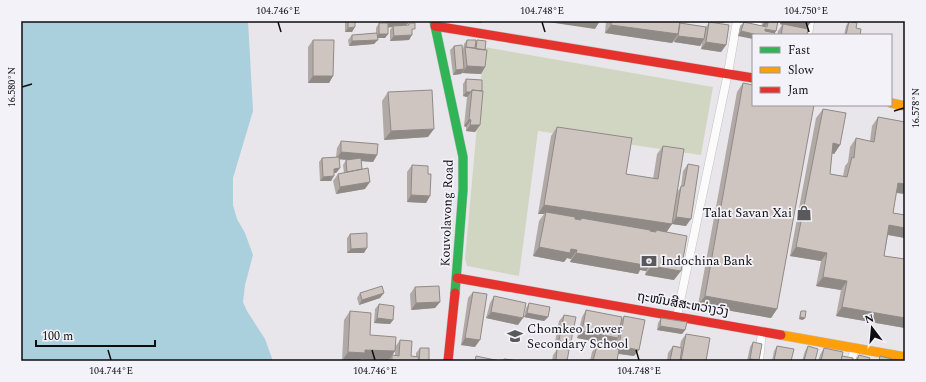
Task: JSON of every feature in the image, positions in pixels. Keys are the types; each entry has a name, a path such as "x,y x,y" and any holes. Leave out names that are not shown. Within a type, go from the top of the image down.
{"street":[{"path":"677,316 728,73 737,21"},
{"path":"740,21 757,24"},
{"path":"808,34 810,21"},
{"path":"434,23 752,78"},
{"name":"Kouvolavong Road","path":"434,23 463,157 463,190 457,278 448,361"},
{"path":"892,103 905,106"},
{"name":"ຖະໜົນສີສະຫວ່າງວົງ","path":"457,278 905,357"},
{"path":"759,361 762,331"},
{"path":"852,361 855,348"}],"green space":[{"path":"484,47 713,87 701,155 538,131 519,276 467,266 465,259"}],"water":[{"path":"21,21 248,21 253,111 233,178 233,205 237,219 245,233 253,255 245,285 243,302 265,339 273,361 21,361"}],"building":[{"path":"348,21 355,21 355,27 348,28"},
{"path":"389,21 408,21 408,23 389,23"},
{"path":"611,21 680,21 678,34 611,25"},
{"path":"778,21 776,31 765,29 765,31 774,34 754,34 741,31 744,22 767,27 768,23 765,22"},
{"path":"849,21 857,23 856,28 861,29 860,34 846,34"},
{"path":"709,22 729,25 726,45 706,42"},
{"path":"379,23 388,23 388,34 379,34"},
{"path":"409,23 415,23 415,29 412,29 412,35 394,36 393,26 409,25"},
{"path":"680,23 706,27 704,39 678,36"},
{"path":"783,24 808,29 807,34 781,34"},
{"path":"377,33 378,40 352,41 352,35"},
{"path":"313,40 334,40 333,76 313,76"},
{"path":"467,40 476,40 475,48 466,47"},
{"path":"477,40 486,41 485,50 476,49"},
{"path":"462,45 464,69 456,70 454,46"},
{"path":"465,47 487,50 485,67 467,66"},
{"path":"466,79 482,80 482,91 472,90 471,92 466,92"},
{"path":"743,83 752,85 752,106 814,106 777,309 705,296"},
{"path":"432,90 434,129 391,131 388,92"},
{"path":"472,90 483,91 480,125 470,125 471,120 469,119"},
{"path":"823,109 846,113 840,145 833,143 830,174 847,177 852,157 854,158 856,138 874,142 878,117 905,122 905,184 898,183 893,213 905,215 905,228 889,225 884,256 905,259 905,318 842,307 847,281 823,277 827,253 796,247"},
{"path":"557,127 632,138 626,174 658,179 663,146 684,149 672,224 544,205"},
{"path":"341,141 378,144 377,155 341,152"},
{"path":"339,157 340,168 334,169 334,176 323,177 322,158"},
{"path":"361,158 362,169 347,172 346,160"},
{"path":"688,164 699,166 691,219 676,217 681,186 684,186"},
{"path":"412,165 428,166 428,174 431,174 430,196 411,195"},
{"path":"368,168 370,182 340,187 338,174"},
{"path":"546,212 575,217 575,219 581,220 581,218 650,231 656,232 656,230 687,236 681,271 651,266 652,262 645,261 644,265 576,253 577,250 571,249 570,253 539,247"},
{"path":"367,233 367,248 351,249 350,234"},
{"path":"382,286 384,293 362,300 360,293"},
{"path":"439,286 440,302 416,303 415,287"},
{"path":"473,292 487,294 480,340 465,338"},
{"path":"494,296 526,303 523,318 491,312"},
{"path":"529,303 550,307 548,317 527,313"},
{"path":"379,304 394,306 393,320 377,318"},
{"path":"586,310 622,317 618,338 582,331"},
{"path":"350,311 371,313 370,335 396,337 395,351 365,350 365,353 348,352"},
{"path":"801,311 806,311 805,318 800,317"},
{"path":"564,315 576,317 570,346 560,344 561,341 559,340"},
{"path":"624,316 645,320 639,350 619,346"},
{"path":"661,318 687,322 685,330 660,326"},
{"path":"686,334 710,338 706,361 681,361"},
{"path":"400,340 412,341 411,356 419,357 418,361 392,361 392,355 399,356"},
{"path":"753,342 762,344 759,360 750,359"},
{"path":"597,345 619,349 617,361 593,361"},
{"path":"673,346 682,348 680,361 670,361"},
{"path":"777,346 794,349 791,361 774,361"},
{"path":"808,346 818,349 815,361 804,361"},
{"path":"420,348 429,348 429,361 419,361"},
{"path":"557,348 569,350 567,361 556,361"},
{"path":"824,348 843,352 841,361 821,361"},
{"path":"859,355 870,358 869,361 857,361"},
{"path":"476,356 500,361 475,361"},
{"path":"842,356 853,358 853,361 841,361"},
{"path":"880,356 892,359 892,361 879,361"},
{"path":"504,359 513,360 513,361 503,361"}],"traffic: fast":[{"path":"434,21 463,157 463,190 455,293"}],"traffic: slow":[{"path":"892,103 905,106"},
{"path":"781,335 905,357"}],"traffic: jam":[{"path":"435,26 752,78"},
{"path":"457,278 781,335"},
{"path":"448,361 455,293"}],"place":[{"name":"Talat Savan Xai","path":"804,213"},
{"name":"Indochina Bank","path":"649,261"},
{"name":"Chomkeo Lower Secondary School","path":"515,336"}]}
